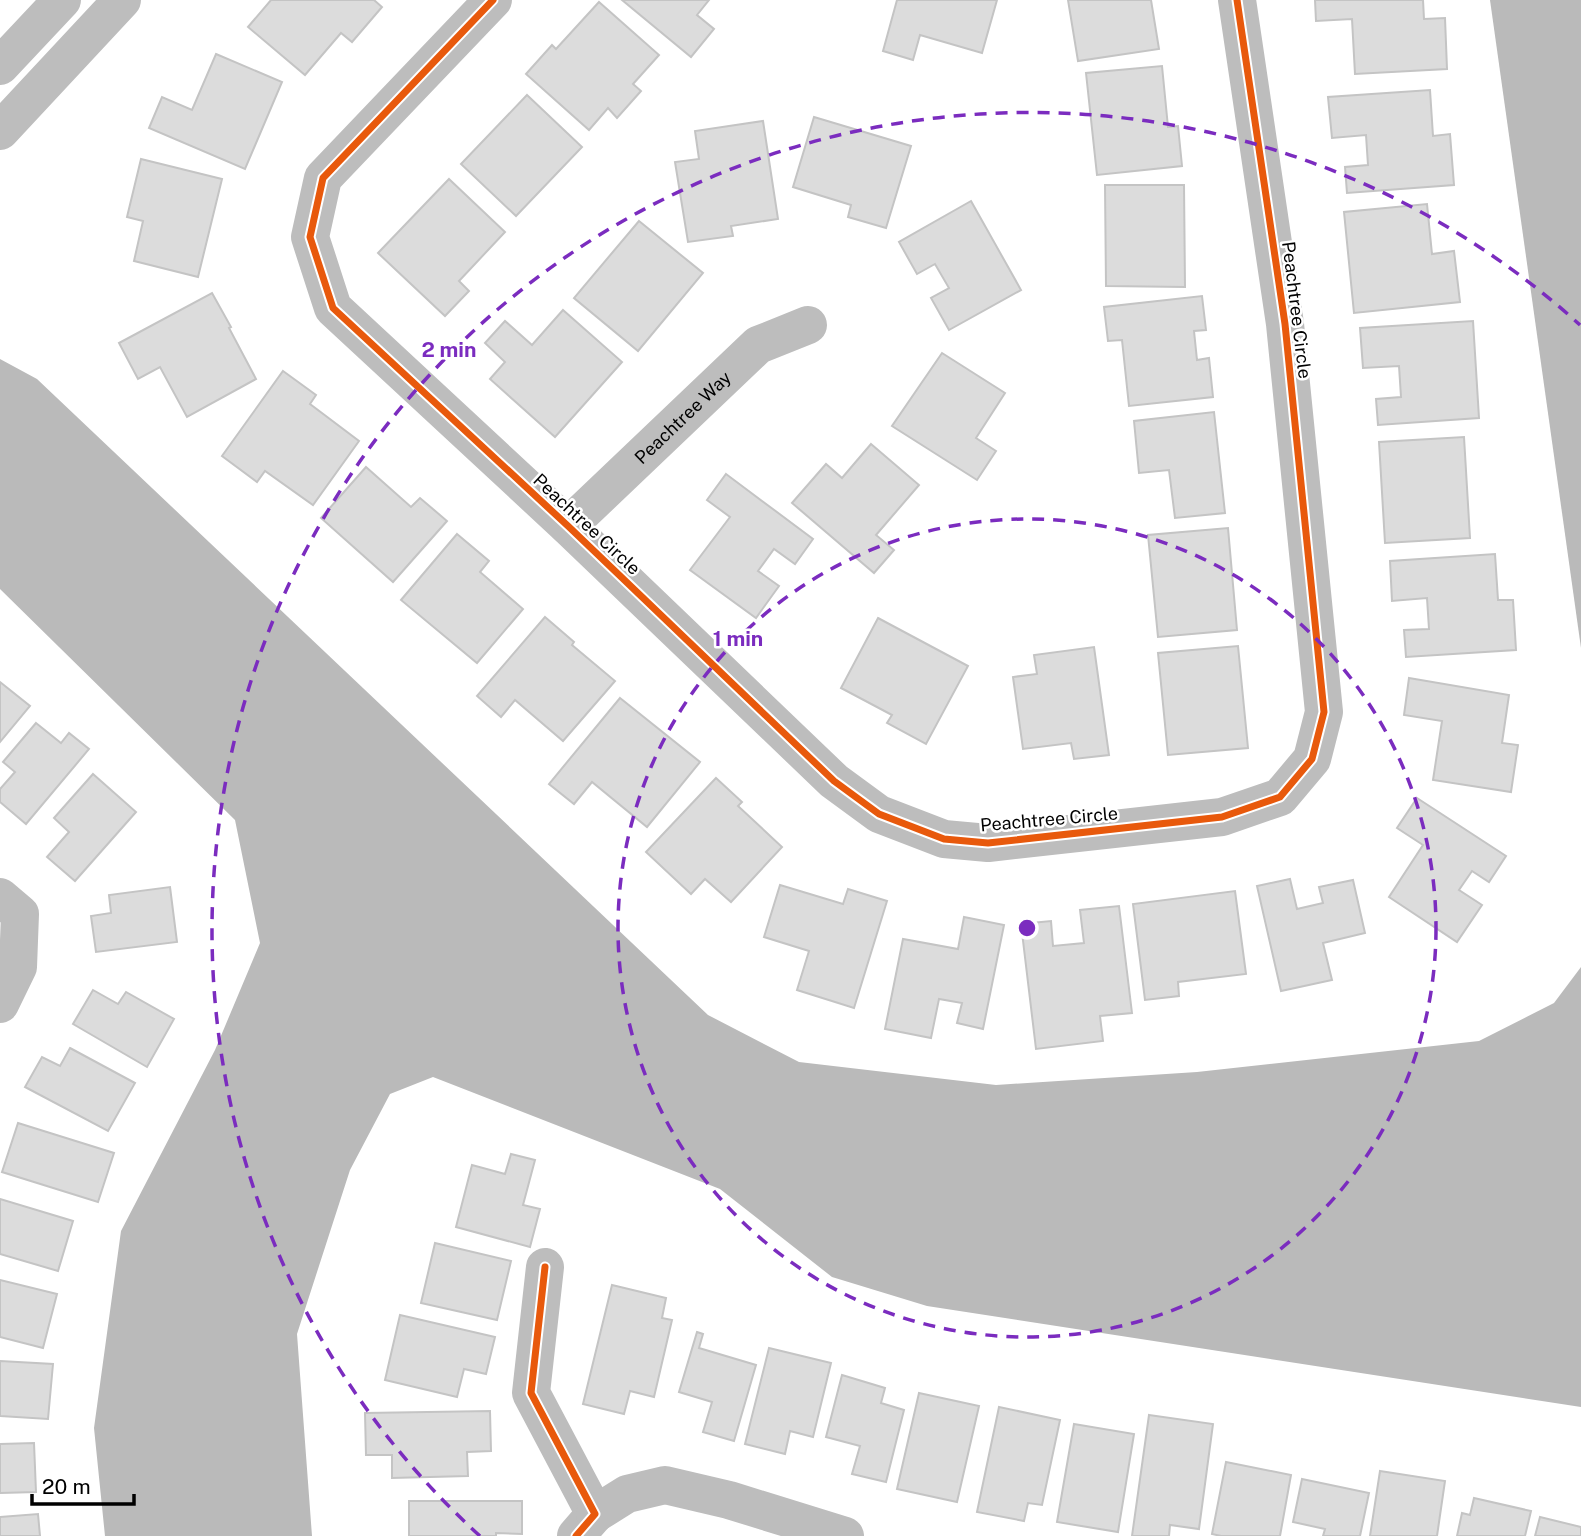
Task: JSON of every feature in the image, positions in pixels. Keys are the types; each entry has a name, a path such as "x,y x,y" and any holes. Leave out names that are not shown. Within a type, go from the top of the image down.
{"street":[{"path":"0,66 62,0"},
{"path":"0,131 122,0"},
{"name":"Peachtree Circle","path":"493,0 323,178 310,237 333,308 568,526 834,781 879,814 944,839 988,843 1222,817 1280,797 1312,758 1324,712 1285,324 1237,0"},
{"name":"Peachtree Way","path":"568,526 758,345 808,325"},
{"path":"0,897 20,914 18,968 0,1004"},
{"path":"545,1267 531,1393 585,1525 626,1494 666,1485 729,1500 845,1536"}],"shaded area":[{"path":"1490,0 1581,0 1581,648"},
{"path":"0,359 37,379 708,1015 799,1062 996,1085 1197,1072 1479,1041 1554,1003 1581,967 1581,1407 927,1306 832,1277 720,1189 433,1077 390,1094 350,1170 297,1334 312,1536 105,1536 94,1428 121,1231 215,1050 260,943 235,820 0,589"}],"building":[{"path":"271,0 374,0 382,7 352,42 341,33 305,75 248,27"},
{"path":"622,0 709,0 697,15 714,29 691,57"},
{"path":"897,0 997,0 982,53 920,35 913,60 883,51"},
{"path":"1068,0 1151,0 1159,49 1078,61"},
{"path":"1315,0 1423,0 1424,19 1445,18 1447,69 1355,74 1352,19 1316,21"},
{"path":"599,2 659,55 633,84 641,91 617,118 608,108 589,130 526,74 552,45 556,49"},
{"path":"216,54 282,82 245,169 149,128 162,97 192,110"},
{"path":"1162,66 1168,127 1178,126 1182,166 1097,175 1086,73"},
{"path":"1430,90 1433,136 1450,134 1454,185 1347,193 1345,167 1368,165 1366,135 1332,138 1328,97"},
{"path":"527,95 582,147 516,216 461,164"},
{"path":"814,117 911,146 886,228 848,217 851,205 793,187"},
{"path":"763,121 778,219 731,226 733,236 688,242 675,162 699,159 695,131"},
{"path":"141,159 222,179 198,277 134,261 143,221 127,217"},
{"path":"449,179 505,232 459,281 469,291 445,316 378,253"},
{"path":"1105,185 1184,185 1185,287 1106,286"},
{"path":"971,201 1021,290 949,330 931,298 949,288 935,264 917,274 899,242"},
{"path":"1427,204 1432,254 1454,251 1460,302 1354,313 1344,212"},
{"path":"639,221 703,273 638,351 574,298"},
{"path":"212,293 256,379 187,417 160,367 138,379 119,343"},
{"path":"1202,296 1206,330 1194,331 1197,360 1209,358 1213,397 1129,406 1122,340 1108,341 1104,307"},
{"path":"563,310 622,362 555,437 490,379 505,362 485,343 505,321 532,345"},
{"path":"1473,321 1479,418 1378,425 1376,399 1401,397 1399,366 1363,368 1360,328"},
{"path":"942,353 1005,393 976,438 996,451 977,480 892,426"},
{"path":"283,371 316,395 310,404 359,441 313,505 265,471 257,482 222,456"},
{"path":"1214,412 1225,513 1175,518 1169,470 1139,473 1134,421"},
{"path":"1464,437 1470,538 1385,543 1379,442"},
{"path":"871,444 919,485 876,535 894,550 874,573 792,503 826,464 842,478"},
{"path":"366,467 411,507 420,498 447,521 393,582 321,518"},
{"path":"726,474 813,539 795,564 774,549 758,571 779,586 756,618 690,570 730,517 707,500"},
{"path":"1228,528 1237,630 1158,637 1148,535"},
{"path":"457,534 489,561 480,572 523,609 477,663 401,600"},
{"path":"1495,554 1498,600 1513,600 1516,650 1406,657 1404,630 1429,629 1427,598 1392,601 1390,561"},
{"path":"545,617 574,642 572,645 615,681 563,741 515,700 501,717 477,696"},
{"path":"878,618 968,666 926,744 887,723 892,715 841,688"},
{"path":"1238,646 1248,748 1168,755 1158,653"},
{"path":"1094,647 1109,755 1074,759 1071,743 1023,749 1013,677 1037,674 1034,655"},
{"path":"1409,678 1509,695 1502,743 1518,745 1511,792 1433,780 1442,721 1404,715"},
{"path":"0,682 30,706 0,742"},
{"path":"620,698 700,762 647,827 592,782 574,804 549,784"},
{"path":"36,723 61,743 69,733 89,749 26,824 0,802 0,789 15,772 3,762"},
{"path":"93,774 136,812 75,881 47,857 69,832 54,818"},
{"path":"716,778 742,802 738,806 782,847 731,902 705,879 691,894 646,852"},
{"path":"1417,798 1506,856 1489,882 1472,871 1459,890 1482,905 1457,942 1389,897 1423,845 1397,828"},
{"path":"1290,879 1297,909 1323,903 1319,887 1353,880 1365,933 1323,943 1332,980 1281,991 1257,886"},
{"path":"780,885 843,904 848,889 887,901 854,1008 797,990 809,951 764,937"},
{"path":"170,887 177,942 96,952 91,916 111,913 109,895"},
{"path":"1235,891 1246,974 1178,982 1179,996 1145,1000 1133,904"},
{"path":"1119,906 1132,1013 1100,1016 1103,1041 1036,1049 1021,924 1051,921 1053,946 1084,943 1080,910"},
{"path":"964,917 1004,925 983,1029 957,1023 962,1003 939,999 931,1038 885,1029 903,939 958,949"},
{"path":"93,990 118,1004 126,992 174,1019 147,1067 73,1024"},
{"path":"70,1048 135,1083 108,1131 25,1087 42,1057 60,1066"},
{"path":"18,1123 114,1153 98,1202 2,1172"},
{"path":"511,1154 535,1160 523,1205 540,1209 530,1247 456,1227 472,1165 505,1174"},
{"path":"0,1199 73,1221 58,1271 0,1254"},
{"path":"435,1243 511,1261 497,1320 421,1303"},
{"path":"0,1280 57,1294 43,1348 0,1337"},
{"path":"612,1285 666,1298 662,1318 672,1320 654,1397 630,1391 624,1414 583,1404"},
{"path":"400,1315 495,1337 486,1374 464,1369 457,1397 385,1380"},
{"path":"697,1332 703,1334 699,1348 756,1365 734,1441 703,1432 712,1402 679,1392"},
{"path":"769,1348 831,1363 813,1437 790,1431 785,1454 745,1444"},
{"path":"0,1361 53,1364 48,1419 0,1416"},
{"path":"842,1375 885,1388 881,1403 904,1410 886,1482 852,1474 860,1446 826,1437"},
{"path":"919,1393 979,1406 957,1502 897,1489"},
{"path":"999,1407 1060,1420 1042,1505 1028,1503 1024,1521 977,1512"},
{"path":"490,1411 491,1451 467,1452 468,1476 392,1478 392,1455 366,1455 365,1413"},
{"path":"1149,1415 1213,1424 1199,1529 1170,1525 1169,1536 1132,1536"},
{"path":"1074,1424 1134,1434 1118,1532 1057,1522"},
{"path":"34,1443 36,1492 0,1493 0,1444"},
{"path":"1226,1462 1291,1475 1280,1536 1212,1534"},
{"path":"1380,1471 1445,1481 1437,1536 1370,1536"},
{"path":"1302,1479 1369,1493 1360,1536 1323,1536 1325,1529 1293,1522"},
{"path":"1474,1498 1531,1511 1525,1536 1457,1536 1462,1513 1470,1515"},
{"path":"409,1501 522,1501 522,1534 409,1536"},
{"path":"38,1514 40,1536 0,1536 0,1517"},
{"path":"1540,1517 1581,1527 1581,1536 1535,1536"}],"cycle path":[{"path":"493,0 323,178 310,237 333,308 568,526 834,781 879,814 944,839 988,843 1222,817 1280,797 1312,759 1324,712 1285,324 1237,0"},
{"path":"545,1267 531,1393 595,1514 576,1536"}]}
